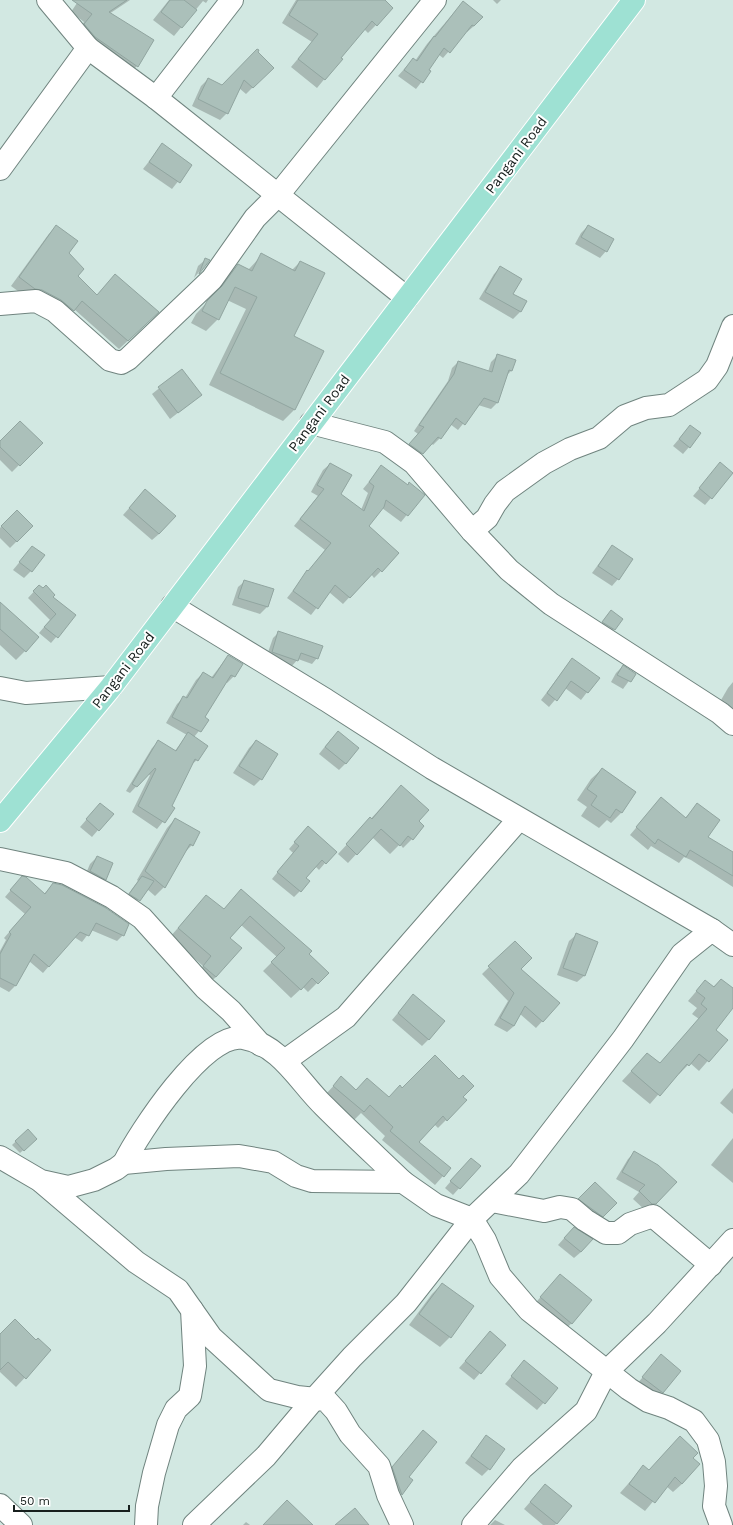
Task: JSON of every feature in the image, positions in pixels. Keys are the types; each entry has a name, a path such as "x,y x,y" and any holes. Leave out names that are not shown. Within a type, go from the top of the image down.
{"main road":[{"name":"Pangani Road","path":"0,821 111,687 634,0"}],"street":[{"path":"48,0 88,48 156,98 408,298"},
{"path":"156,98 232,0"},
{"path":"4,302 36,301 55,311 110,360 120,363 136,352 212,280 254,218 278,196 435,0"},
{"path":"0,169 88,48"},
{"path":"472,531 487,518 505,491 544,463 570,449 599,438 625,416 646,408 668,405 707,380 717,366 733,326"},
{"path":"311,423 385,442 414,463 472,531 509,570 551,604 720,713 733,724"},
{"path":"172,606 326,700 432,768 712,930 733,945"},
{"path":"0,688 26,693 111,687"},
{"path":"286,1060 346,1017 519,819"},
{"path":"0,859 66,873 112,897 142,918 204,988 231,1011 261,1045"},
{"path":"194,1525 266,1456 352,1357 406,1303 472,1219 519,1174 564,1114 584,1092 682,954 712,930"},
{"path":"41,1181 68,1187 94,1180 116,1169 124,1163 134,1143 155,1112 202,1057 224,1040 242,1038 261,1045 286,1060 323,1105 403,1182 436,1205 472,1219 485,1240 500,1276 529,1310 606,1372 648,1401 669,1408 694,1421 708,1440 714,1462 716,1486 714,1506 721,1525"},
{"path":"124,1163 166,1159 239,1156 273,1162 296,1176 312,1181 403,1182"},
{"path":"0,1157 41,1181 136,1262 178,1290 211,1337 269,1390 297,1397 326,1400 336,1411 350,1434 379,1466 388,1494 402,1525"},
{"path":"492,1201 544,1212 560,1207 572,1209 584,1220 606,1233 618,1233 639,1219 653,1216 711,1265"},
{"path":"473,1525 522,1468 586,1411 606,1372 657,1323 733,1240"},
{"path":"146,1525 147,1506 154,1473 168,1425 176,1409 190,1396 196,1366 192,1310"},
{"path":"0,1505 21,1525"}],"building":[{"path":"72,0 127,0 109,12 154,40 138,67 95,37 84,24 92,14"},
{"path":"170,0 184,0 197,10 182,28 161,12"},
{"path":"298,0 385,0 393,8 377,26 372,21 325,80 298,59 318,34 289,15"},
{"path":"463,1 483,17 474,26 472,25 450,53 444,48 429,70 431,71 423,83 404,70 413,58 417,61 434,36 435,37"},
{"path":"257,49 259,50 258,52 274,68 253,88 244,80 228,114 198,99 208,78 222,85"},
{"path":"162,143 192,165 180,183 149,162"},
{"path":"56,225 78,241 69,253 84,269 78,276 97,295 115,274 159,312 128,341 82,301 74,311 61,300 42,290 35,289 19,277"},
{"path":"588,225 614,239 607,252 581,237"},
{"path":"261,253 295,271 300,261 325,273 294,336 324,351 295,410 220,373 257,297 235,287 219,320 202,311 207,301 222,286 238,264 252,271"},
{"path":"205,258 210,260 199,274"},
{"path":"500,266 522,279 513,294 527,301 521,312 485,292"},
{"path":"497,354 516,360 512,371 509,370 498,403 484,398 465,425 456,418 441,439 438,437 423,454 409,444 424,427 419,425 454,374 458,361 492,372"},
{"path":"182,369 202,395 178,413 158,387"},
{"path":"20,421 43,443 20,466 0,447 0,441"},
{"path":"690,425 701,433 690,448 679,439"},
{"path":"720,462 733,473 712,499 699,488"},
{"path":"330,463 352,475 341,494 364,511 374,486 369,482 381,465 408,485 409,482 425,495 408,516 386,500 384,507 369,526 399,553 382,572 378,568 350,598 335,585 318,609 293,591 307,570 308,571 331,543 300,519 324,489 317,485"},
{"path":"145,489 176,516 159,534 129,508"},
{"path":"17,510 33,526 17,542 1,526"},
{"path":"612,545 633,559 619,580 598,566"},
{"path":"32,546 45,555 32,572 19,562"},
{"path":"244,580 274,589 268,607 238,598"},
{"path":"39,585 43,588 46,585 55,595 53,597 76,615 58,638 44,627 56,614 33,591"},
{"path":"0,602 39,637 26,652 0,629"},
{"path":"611,610 623,619 615,630 602,622"},
{"path":"278,631 323,646 318,659 301,653 298,661 272,652"},
{"path":"228,655 243,664 235,677 231,675 205,717 209,720 201,732 172,717 183,696 187,698 203,672 213,678"},
{"path":"572,658 600,678 588,693 571,681 557,701 547,693"},
{"path":"623,665 636,674 631,682 617,675"},
{"path":"338,731 359,748 346,764 325,747"},
{"path":"188,732 208,746 198,761 195,759 172,806 175,808 165,823 138,806 156,769 155,768 137,787 132,784 158,740 176,751"},
{"path":"256,740 278,754 262,780 239,766"},
{"path":"602,768 636,792 622,813 616,809 610,818 591,805 597,796 587,789"},
{"path":"401,785 429,810 419,821 424,826 413,840 408,836 400,846 381,829 357,855 346,844 370,817 372,819"},
{"path":"661,797 686,818 697,803 720,820 708,837 733,852 733,876 690,850 686,857 658,839 655,844 636,827"},
{"path":"100,803 114,814 99,831 86,819"},
{"path":"175,818 200,832 193,846 190,844 165,888 145,871"},
{"path":"308,826 337,852 326,864 322,860 306,878 310,881 301,892 277,872 299,846 294,842"},
{"path":"97,856 113,863 106,880 90,871"},
{"path":"22,876 26,877 45,894 53,883 62,885 106,908 129,924 124,936 96,923 89,936 80,932 49,967 34,954 16,986 0,978 0,954 11,934 9,932 31,907 10,890"},
{"path":"142,876 154,881 140,901 129,894"},
{"path":"241,889 312,951 309,954 329,973 318,984 312,978 301,990 271,962 285,948 250,916 230,938 242,948 216,977 203,966 211,956 178,928 206,895 224,909"},
{"path":"576,933 598,942 585,976 563,968"},
{"path":"515,941 532,958 521,969 560,1003 543,1022 525,1006 514,1026 500,1018 514,993 488,966"},
{"path":"721,979 733,988 733,1008 716,1030 728,1040 709,1062 699,1054 689,1066 687,1064 660,1096 631,1071 647,1053 660,1063 707,1009 701,1004 705,998 696,991 705,980 714,987"},
{"path":"413,994 445,1021 429,1040 398,1013"},
{"path":"435,1055 459,1079 463,1075 474,1086 463,1097 467,1100 447,1121 443,1116 419,1142 451,1168 444,1177 390,1131 393,1127 370,1105 364,1112 333,1086 341,1076 356,1090 367,1078 389,1097 400,1085 402,1088"},
{"path":"28,1129 37,1139 24,1151 15,1141"},
{"path":"634,1151 658,1165 677,1182 656,1204 652,1204 639,1191 645,1185 622,1172"},
{"path":"471,1158 481,1166 460,1189 450,1181"},
{"path":"595,1182 617,1203 603,1217 578,1199"},
{"path":"574,1227 593,1239 581,1252 564,1238"},
{"path":"560,1274 592,1300 572,1324 540,1297"},
{"path":"442,1283 474,1306 451,1338 419,1314"},
{"path":"15,1319 36,1340 38,1338 51,1350 26,1379 8,1362 0,1370 0,1334"},
{"path":"490,1331 506,1345 481,1374 465,1361"},
{"path":"661,1354 681,1371 663,1393 642,1377"},
{"path":"524,1360 558,1388 545,1404 511,1376"},
{"path":"423,1430 437,1442 409,1477 413,1480 402,1495 392,1467"},
{"path":"486,1435 505,1449 490,1470 471,1456"},
{"path":"680,1436 698,1453 693,1458 700,1464 682,1484 675,1477 655,1503 629,1484 643,1465 649,1470"},
{"path":"545,1484 572,1506 557,1524 530,1502"},
{"path":"287,1500 313,1525 263,1525"},
{"path":"355,1508 369,1525 335,1525"}]}
